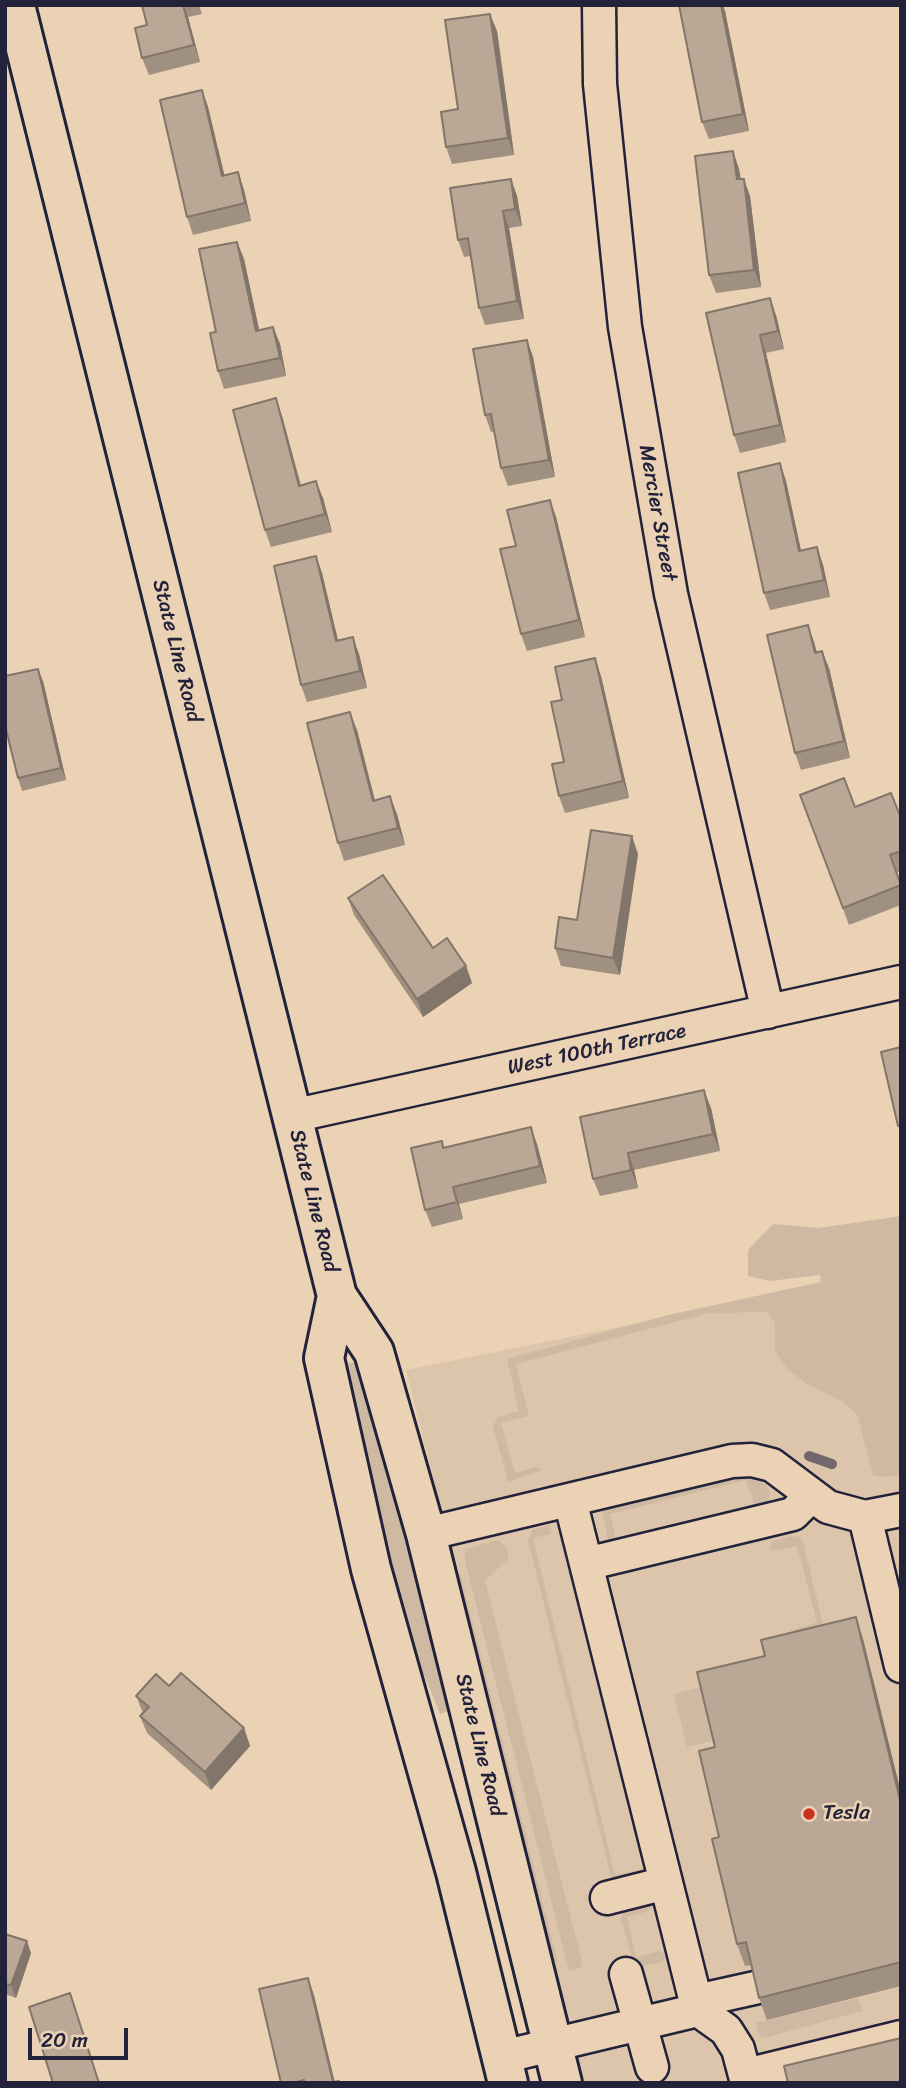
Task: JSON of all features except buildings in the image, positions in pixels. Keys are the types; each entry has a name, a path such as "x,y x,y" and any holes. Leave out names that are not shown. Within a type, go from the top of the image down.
{"main road":[{"name":"State Line Road","path":"15,5 337,1296 374,1352 426,1534 562,2083"},
{"name":"State Line Road","path":"337,1296 324,1358 371,1569 456,1872 505,2070"}],"street":[{"name":"Mercier Street","path":"598,5 601,97 625,327 671,594 768,1012"},
{"name":"West 100th Terrace","path":"292,1116 901,982"},
{"path":"426,1534 732,1461 752,1460 772,1465 828,1507 865,1517 901,1510"},
{"path":"586,1564 793,1514 812,1495"},
{"path":"570,1500 697,2006 726,2030 738,2049 746,2079 901,2037"},
{"path":"865,1517 901,1666"},
{"path":"607,1898 666,1883"},
{"path":"626,1974 652,2067"},
{"path":"505,2070 553,2045 640,2024 759,1987"}],"shaded area":[{"path":"901,1216 901,1474 885,1477 873,1475 857,1414 843,1402 809,1385 787,1369 775,1350 775,1323 767,1312 709,1313 516,1364 528,1416 501,1423 515,1473 537,1467 542,1470 508,1482 493,1426 498,1417 519,1411 507,1359 668,1315 821,1282 820,1275 770,1281 748,1276 748,1250 773,1224 818,1228"},
{"path":"826,1285 901,1414 901,2083 585,2083 406,1370"},
{"path":"355,1362 395,1498 449,1711 440,1714 420,1665 388,1560 345,1364"},
{"path":"744,1476 765,1484 770,1492 768,1501 754,1504 746,1480 610,1514 615,1535 611,1542 608,1539 602,1510"},
{"path":"549,1525 551,1534 533,1538 615,1875 640,1870 643,1873 621,1883 611,1876 528,1540 533,1530"},
{"path":"791,1536 799,1537 803,1542 829,1648 797,1655 793,1630 817,1622 797,1546 772,1551 770,1546 773,1541"},
{"path":"498,1540 507,1548 508,1559 485,1581 582,1962 581,1967 569,1971 465,1561 465,1549"},
{"path":"460,1573 558,1963 552,1961 454,1575"},
{"path":"720,1682 716,1740 687,1747 674,1694"},
{"path":"649,1902 652,1907 649,1911 627,1917 636,1957 659,1951 665,1958 662,1962 642,1966 632,1958 621,1919 626,1907"},
{"path":"858,1998 862,2011 764,2038 759,2035 756,2023"}],"waterway":[{"path":"809,1456 832,1464"}],"place":[{"name":"Tesla","path":"809,1814"}]}
